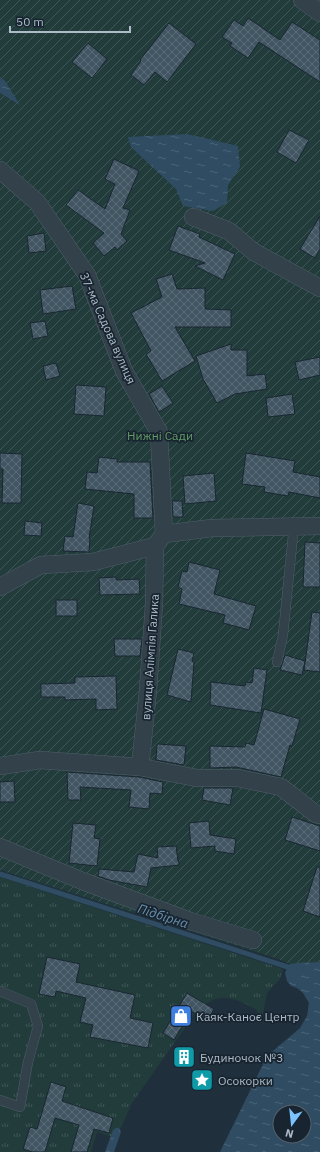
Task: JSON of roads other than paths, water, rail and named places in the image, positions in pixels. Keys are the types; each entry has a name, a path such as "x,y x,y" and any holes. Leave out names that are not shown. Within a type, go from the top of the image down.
{"street":[{"path":"302,0 320,13"},
{"name":"37-ма Садова вулиця","path":"0,170 37,202 87,275 124,371 159,432 159,540"},
{"path":"193,217 229,231 254,252 320,288"},
{"path":"0,587 41,565 93,562 159,540 212,528 294,525 320,526"},
{"name":"вулиця Алімпія Галика","path":"140,767 148,691 159,540"},
{"path":"0,766 40,760 140,767 197,778 238,778 281,787 316,814 320,815"},
{"path":"0,847 85,882 190,922 253,940"}],"lane":[{"path":"277,662 283,635 294,525"},
{"path":"0,992 31,1004 38,1026 28,1062 20,1107 0,1100"}],"water":[{"path":"0,77 5,81 20,105 0,93"},
{"path":"187,134 238,146 240,167 228,185 227,203 213,211 183,206 176,189 131,147 128,137"},
{"path":"320,962 320,1152 220,1152 267,1056 300,1028 307,1016 309,1003 303,993 297,988 291,986 287,981 285,973 290,964"},
{"path":"119,1128 121,1132 114,1152 105,1152 113,1130"}],"waterway":[{"name":"Підбірна","path":"0,874 294,969"}],"place":[{"name":"Каяк-Каноє Центр","path":"181,1016"},
{"name":"Будиночок №3","path":"184,1057"},
{"name":"Осокорки","path":"202,1080"}],"park label":[{"name":"Нижні Сади","path":"160,435"}]}
